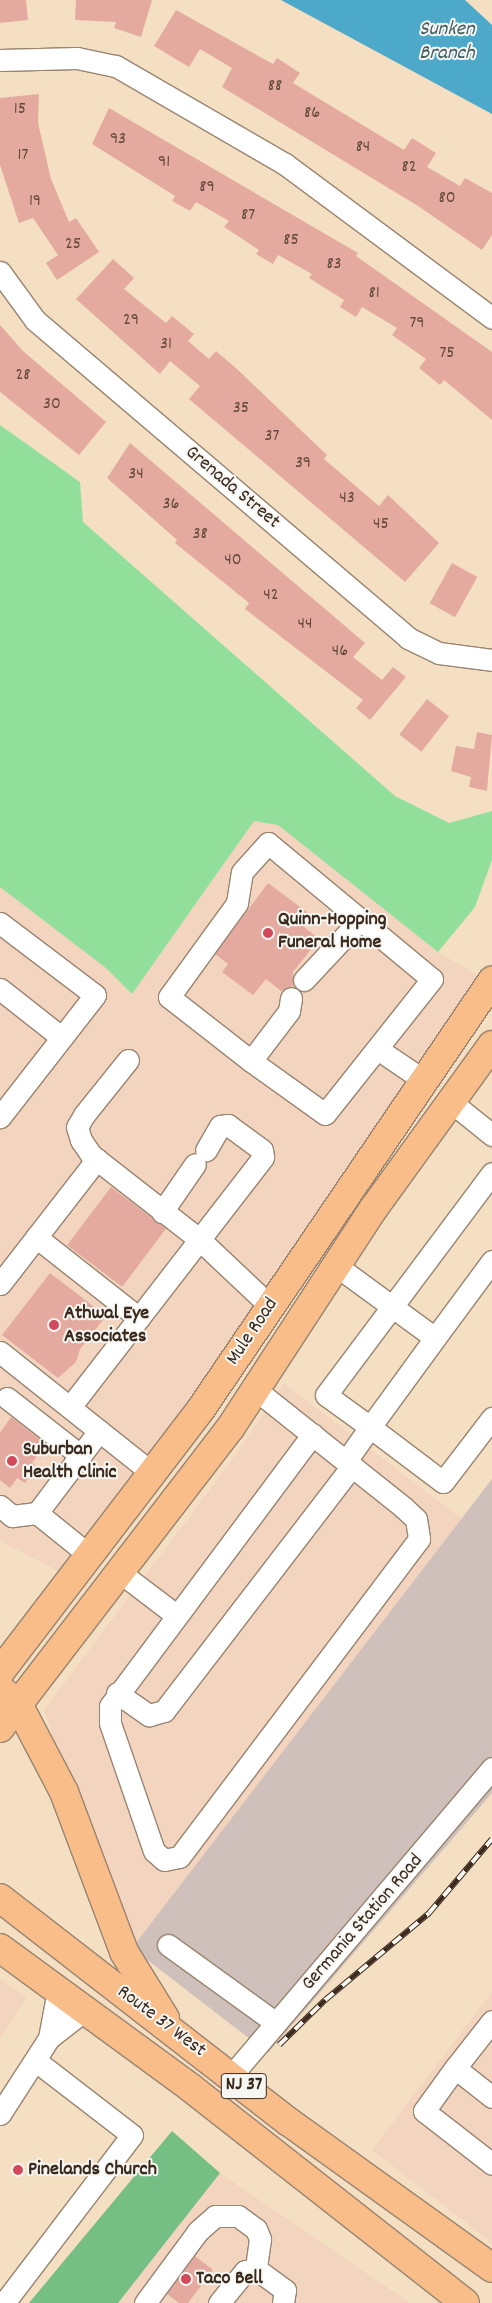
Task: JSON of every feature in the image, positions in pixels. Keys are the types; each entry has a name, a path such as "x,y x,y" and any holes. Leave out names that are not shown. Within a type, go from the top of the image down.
{"main road":[{"name":"Mule Road","path":"0,1672 152,1473 227,1370 422,1079 492,981"},
{"name":"Mule Road","path":"0,1728 9,1696 122,1574 183,1493 256,1390 338,1267 492,1045"},
{"path":"422,1079 451,1102"},
{"path":"227,1370 256,1390"},
{"path":"152,1473 183,1493"},
{"path":"9,1696 64,1792 124,1952 174,2033"},
{"name":"Route 37 West","path":"0,1898 231,2076 492,2268"},
{"name":"Route 37 West","path":"0,1948 85,2010 465,2303"}],"street":[{"path":"0,60 77,58 116,66 285,164 492,318"},
{"name":"Grenada Street","path":"0,272 35,320 408,638 439,653 492,660"},
{"path":"268,843 432,979 379,1050 325,1114 250,1061 169,997 237,903 242,872 268,843"},
{"path":"304,980 360,920"},
{"path":"0,923 95,995 0,1117"},
{"path":"0,989 62,1037"},
{"path":"250,1061 289,1011 291,998"},
{"path":"379,1050 422,1079"},
{"path":"128,1060 77,1127 81,1140 97,1159 200,1240 270,1306"},
{"path":"451,1102 492,1135"},
{"path":"70,1407 263,1157 262,1150 228,1125 220,1126 162,1212"},
{"path":"0,1284 97,1159"},
{"path":"492,1173 390,1304 326,1395 443,1482 492,1418"},
{"path":"36,1237 139,1318"},
{"path":"117,1694 149,1715 164,1711 353,1467 370,1427 492,1261"},
{"path":"338,1267 435,1338"},
{"path":"0,1352 152,1473"},
{"path":"26,1373 4,1399 80,1455"},
{"path":"256,1390 313,1434 416,1519 419,1539 413,1552 179,1857 164,1860 154,1851 110,1723 110,1706 117,1694 313,1434"},
{"path":"37,1513 99,1431"},
{"path":"0,1506 12,1516 37,1513 89,1555"},
{"path":"122,1574 176,1615"},
{"name":"Germania Station Road","path":"231,2076 492,1768"},
{"path":"168,1945 276,2023"},
{"path":"0,2114 36,2061 49,2038 58,1990"},
{"path":"49,2038 85,2010"},
{"path":"492,2021 424,2111 492,2164"},
{"path":"4,2303 132,2136 36,2061"},
{"path":"455,2068 492,2097"},
{"path":"145,2303 198,2231 215,2216 238,2216 256,2229 260,2239 256,2270"},
{"path":"219,2303 245,2271 256,2270 285,2290 283,2303"}],"shaded area":[{"path":"254,821 278,825 438,952 480,977 192,1401 62,1573 0,1541 0,887 106,968 132,994"},
{"path":"284,1383 462,1519 132,1948 118,1922 44,1710 229,1464"},
{"path":"492,1479 492,1793 268,2053 132,1948"},
{"path":"0,1978 26,1998 0,2039"},
{"path":"492,1992 492,2243 372,2150"},
{"path":"220,2173 410,2303 117,2303"}],"green space":[{"path":"0,425 80,482 83,522 395,796 449,823 492,811 492,860 475,907 438,952 278,825 254,821 132,994 106,968 0,887"},
{"path":"172,2131 220,2173 118,2303 29,2303"}],"water":[{"name":"Sunken Branch","path":"281,0 465,0 492,25 492,114"}],"building":[{"path":"0,0 26,0 28,20 0,23"},
{"path":"76,0 152,0 141,37 114,28 116,22 75,20"},
{"path":"176,10 273,64 277,58 300,73 293,83 404,150 412,138 436,153 427,167 460,186 465,178 492,193 492,235 482,250 418,206 222,87 232,68 200,49 189,67 154,46"},
{"path":"39,94 38,123 51,179 69,222 76,218 99,252 57,280 46,263 58,255 33,218 19,223 0,165 0,98"},
{"path":"109,108 358,253 356,256 492,352 492,420 444,380 440,385 419,368 426,359 392,335 397,328 362,307 356,317 340,307 344,300 309,278 312,274 278,255 273,264 256,254 259,250 224,227 229,221 196,202 190,211 172,201 175,196 92,144"},
{"path":"113,259 134,278 124,289 166,323 172,316 194,334 188,341 209,359 216,351 327,455 324,459 379,506 388,495 439,543 405,582 189,399 200,386 170,361 160,374 76,299"},
{"path":"0,325 23,351 106,422 79,455 0,392"},
{"path":"130,443 365,643 353,657 382,680 393,667 406,677 370,720 356,708 363,700 245,609 249,603 175,543 177,540 107,478"},
{"path":"452,563 477,577 455,617 430,603"},
{"path":"427,699 449,716 421,752 399,734"},
{"path":"477,732 492,735 487,791 469,787 471,777 451,771 456,746 474,749"},
{"name":"Quinn-Hopping Funeral Home","path":"268,883 312,916 304,927 319,939 293,972 293,986 281,991 266,979 253,995 222,972 228,964 215,954"},
{"path":"111,1187 166,1229 122,1287 67,1245"},
{"name":"Athwal Eye Associates","path":"50,1273 106,1316 80,1349 76,1362 58,1378 2,1335"},
{"path":"11,1417 46,1444 32,1463 37,1467 25,1483 17,1478 10,1488 0,1480 0,1433"},
{"name":"Taco Bell","path":"195,2256 213,2270 188,2303 179,2303 167,2294"}],"railway":[{"path":"279,2045 325,2000 429,1913 492,1839"}],"place":[{"name":"Quinn-Hopping Funeral Home","path":"268,933"},
{"name":"Athwal Eye Associates","path":"54,1325"},
{"name":"Suburban Health Clinic","path":"12,1461"},
{"name":"Pinelands Church","path":"18,2170"},
{"name":"Taco Bell","path":"186,2279"}]}
